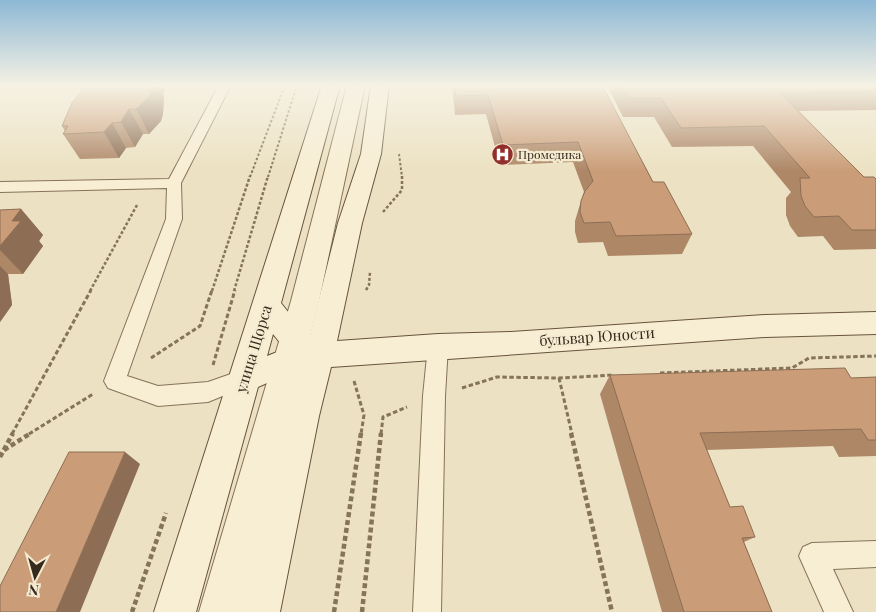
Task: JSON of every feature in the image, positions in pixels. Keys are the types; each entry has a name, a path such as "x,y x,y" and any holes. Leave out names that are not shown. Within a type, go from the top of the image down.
{"main road":[{"name":"улица Щорса","path":"175,612 323,114"},
{"path":"259,612 303,416 300,352 350,114"},
{"path":"220,612 300,352 350,223 371,154 376,114"},
{"path":"267,305 300,352"},
{"name":"бульвар Юности","path":"245,378 300,352 347,352 438,346 511,344 765,326 876,323"}],"lane":[{"path":"210,114 174,183 174,219 115,381 158,396 208,392 245,378"},
{"path":"0,186 174,183"},
{"path":"427,612 434,396 438,346"},
{"path":"839,612 812,556 876,554"}],"path":[{"path":"208,392 214,354 287,114"},
{"path":"0,457 148,183"},
{"path":"656,374 792,368 809,358 876,356"},
{"path":"362,612 383,416 434,396 497,377 559,378 617,375"},
{"path":"559,378 612,612"},
{"path":"132,612 167,510"}],"building":[{"path":"67,114 126,114 121,122 112,123 104,132 63,134 68,126 62,126"},
{"path":"494,114 617,114 653,182 664,182 692,234 616,236 610,222 584,223 580,212 581,201 585,191 593,181 578,142 503,145"},
{"path":"671,114 801,114 864,177 874,177 876,179 876,230 852,230 839,216 814,217 805,206 801,196 800,178 810,178 764,126 681,128"},
{"path":"21,209 12,221 21,221 0,246 0,210"},
{"path":"845,368 851,378 876,377 876,440 868,440 861,429 700,433 730,507 743,506 755,537 742,538 772,612 684,612 610,375"},
{"path":"69,452 125,452 56,612 0,612 0,586"}],"place":[{"name":"Промедика","path":"502,155"}]}
